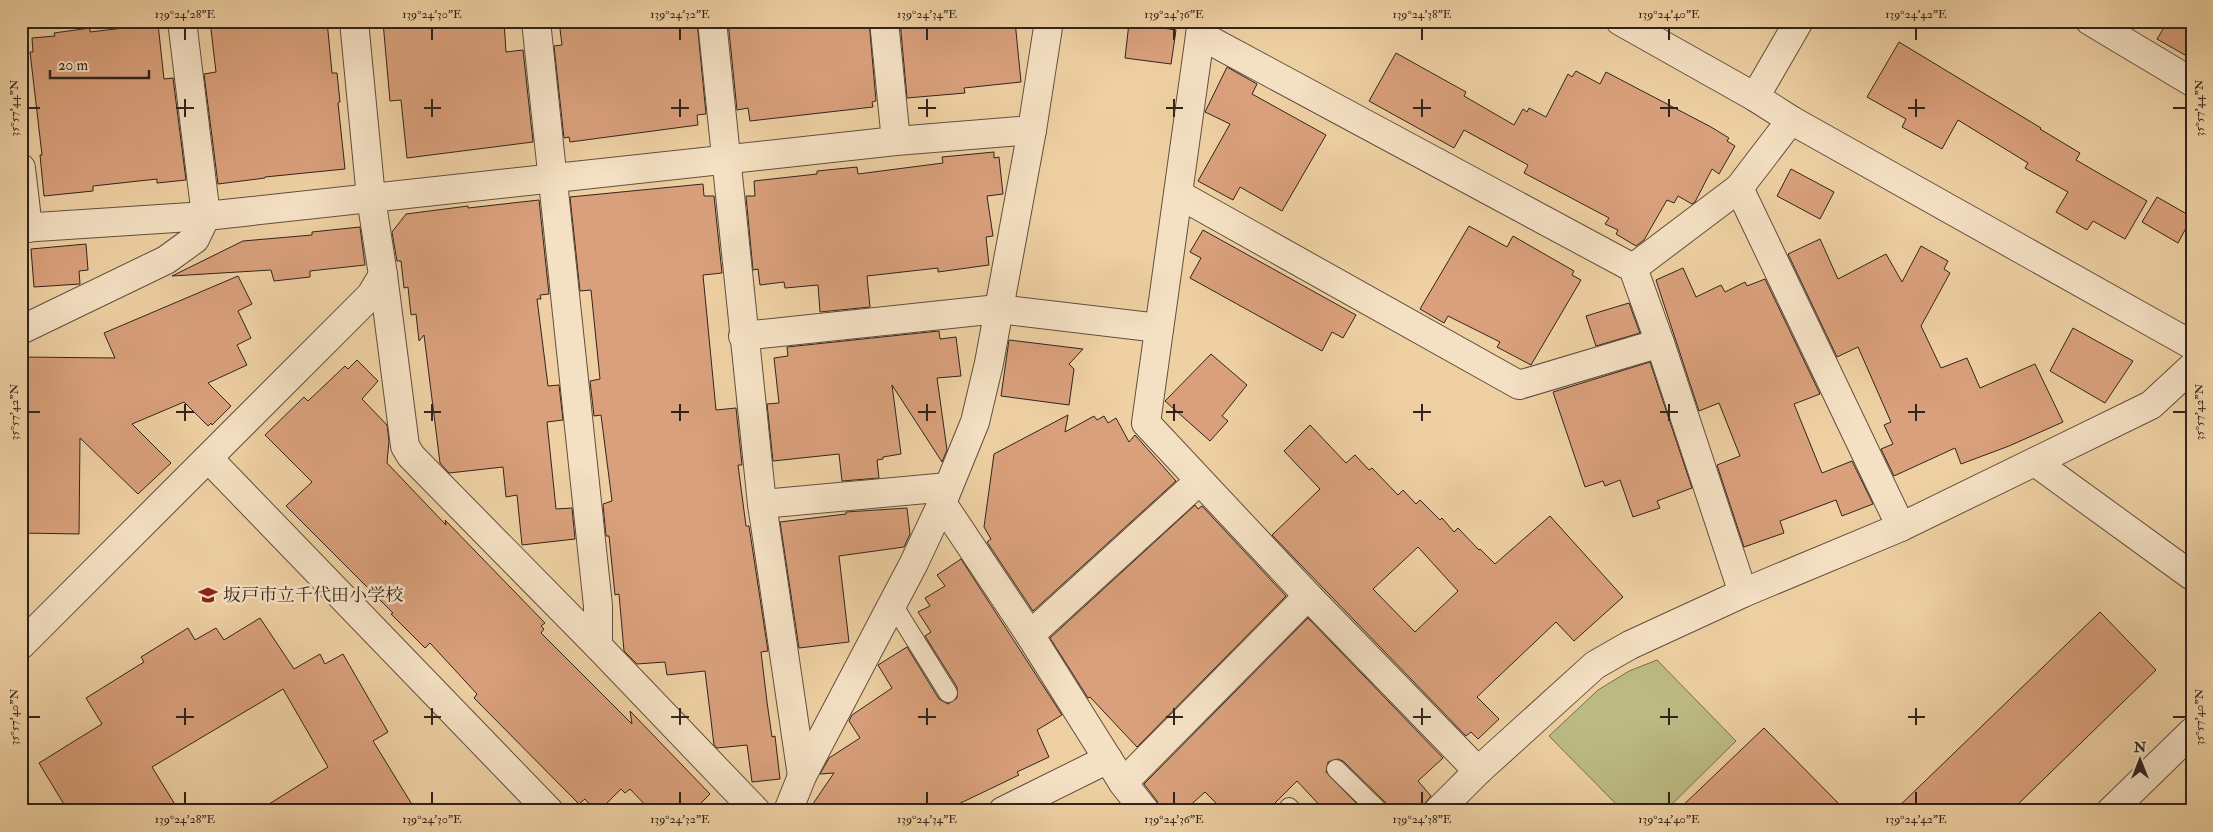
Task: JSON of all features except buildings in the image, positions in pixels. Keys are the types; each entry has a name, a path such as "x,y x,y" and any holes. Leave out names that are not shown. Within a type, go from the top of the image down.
{"street":[{"path":"21,330 166,260 194,239 206,216 182,21"},
{"path":"354,21 371,198 405,446 411,456 598,646 756,811"},
{"path":"536,21 598,606 598,646"},
{"path":"712,21 762,504 802,776"},
{"path":"884,21 896,141"},
{"path":"788,811 802,776 914,563 945,495 974,422 989,363 1032,130 1049,21"},
{"path":"1620,21 2192,345"},
{"path":"1754,97 1799,21"},
{"path":"2097,23 2192,82"},
{"path":"1478,771 1308,596 1146,423 1201,28 1632,268 1660,343 1743,593"},
{"path":"1632,268 1739,188 1792,120"},
{"path":"21,168 24,228 206,216 896,141 1032,130"},
{"path":"1739,188 1902,527"},
{"path":"1178,194 1520,386 1660,343"},
{"path":"21,645 371,295 383,275"},
{"path":"744,336 998,309 1159,328"},
{"path":"1438,811 1478,771 1595,665 1630,645 1743,593 1902,527 2151,405 2192,367"},
{"path":"209,459 550,811"},
{"path":"2035,462 2192,576"},
{"path":"1030,635 1199,481"},
{"path":"762,504 945,495"},
{"path":"945,495 1108,760 1145,811"},
{"path":"1123,783 1308,596"},
{"path":"2111,811 2192,732"},
{"path":"1003,811 1108,760"}],"lane":[{"path":"892,603 948,693"},
{"path":"1336,769 1378,811"}],"shaded area":[{"path":"1657,660 1736,741 1665,811 1623,811 1549,736 1598,690 1629,671"}],"place":[{"name":"坂戸市立千代田小学校","path":"208,595"}]}
